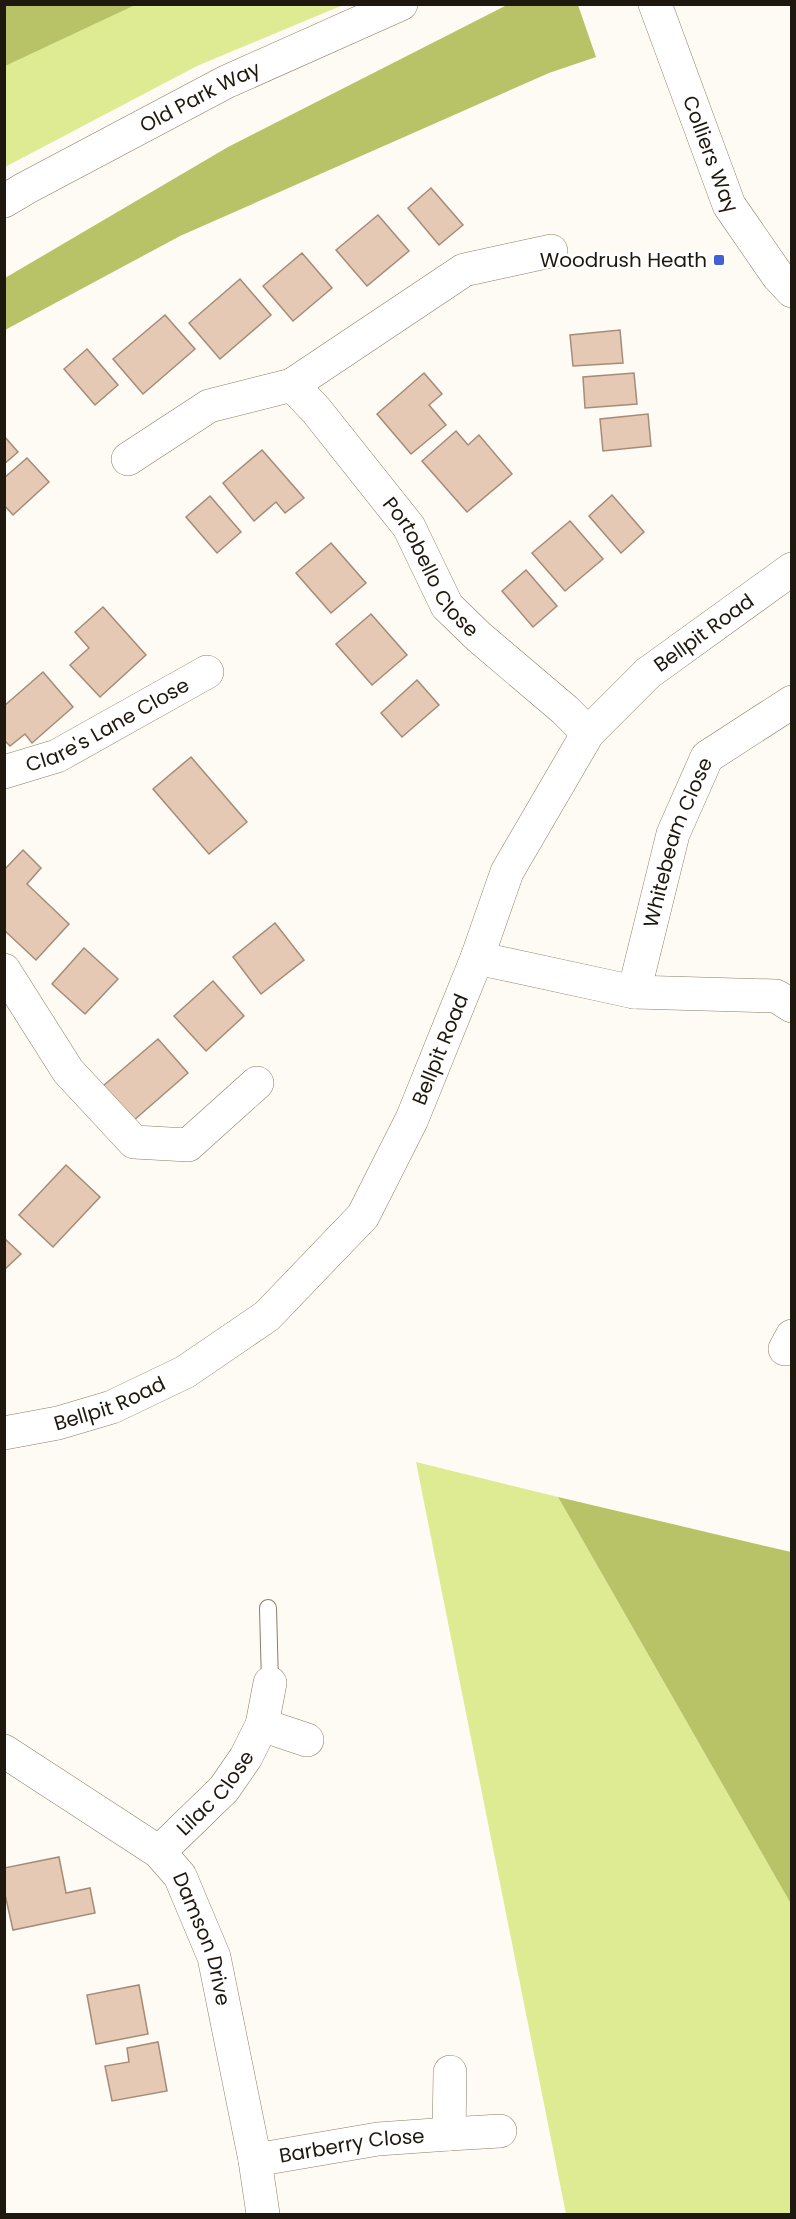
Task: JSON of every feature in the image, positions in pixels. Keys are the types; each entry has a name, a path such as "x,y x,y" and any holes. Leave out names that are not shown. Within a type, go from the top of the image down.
{"street":[{"name":"Old Park Way","path":"4,201 226,82 401,4"},
{"name":"Colliers Way","path":"661,19 729,205 778,276 792,291"},
{"path":"128,459 209,406 292,385 464,270 551,250"},
{"name":"Portobello Close","path":"292,385 316,410 410,527 447,606 588,732"},
{"name":"Bellpit Road","path":"4,1433 58,1423 112,1407 184,1372 267,1316 363,1216 412,1119 477,958 507,872 588,732 648,673 792,569"},
{"name":"Clare's Lane Close","path":"4,772 57,756 207,672"},
{"name":"Whitebeam Close","path":"634,992 673,834 706,757 792,702"},
{"path":"477,958 634,992 776,996 792,1006"},
{"path":"4,970 68,1071 134,1142 188,1145 257,1083"},
{"name":"Lilac Close","path":"159,1852 224,1789 246,1757 262,1725 270,1683"},
{"path":"262,1725 307,1740"},
{"name":"Damson Drive","path":"4,1751 159,1852 180,1876 214,1957 255,2160 263,2214"},
{"name":"Barberry Close","path":"449,2134 450,2072"},
{"name":"Barberry Close","path":"255,2160 378,2139 500,2130"}],"lane":[{"path":"268,1608 270,1683"}],"green space":[{"path":"5,4 135,4 135,5 5,66"},
{"path":"4,5 343,5 197,66 5,167"},
{"path":"507,5 578,5 596,57 549,73 180,236 5,330 5,278 228,147"},
{"path":"416,1462 558,1497 791,1904 791,2214 566,2214"},
{"path":"558,1497 791,1552 791,1904"}],"building":[{"path":"431,188 463,225 439,245 408,208"},
{"path":"378,215 409,251 367,286 336,250"},
{"path":"302,253 332,288 293,321 263,286"},
{"path":"240,279 271,315 220,359 189,323"},
{"path":"165,315 195,349 143,394 113,359"},
{"path":"620,330 623,363 573,366 570,335"},
{"path":"87,349 118,385 95,405 64,369"},
{"path":"424,373 442,394 429,405 446,425 411,454 377,414"},
{"path":"634,373 637,404 585,408 583,377"},
{"path":"648,414 651,446 603,451 600,419"},
{"path":"456,431 468,445 479,435 512,474 467,512 422,461"},
{"path":"4,436 18,452 4,464"},
{"path":"262,450 304,498 285,513 276,502 254,521 223,483"},
{"path":"27,458 49,482 13,515 4,505 4,478"},
{"path":"612,495 644,532 621,553 589,516"},
{"path":"210,496 241,532 217,553 186,517"},
{"path":"570,521 603,559 565,591 532,553"},
{"path":"331,543 366,583 331,613 296,573"},
{"path":"526,570 557,606 533,627 502,591"},
{"path":"103,607 146,655 100,697 70,665 89,648 75,632"},
{"path":"371,614 407,655 372,685 336,644"},
{"path":"43,672 73,707 32,743 25,734 10,746 4,740 4,706"},
{"path":"417,680 439,705 402,737 381,713"},
{"path":"191,757 247,822 209,854 153,789"},
{"path":"23,850 41,868 27,884 69,924 36,960 4,930 4,870"},
{"path":"275,923 304,960 261,994 233,957"},
{"path":"84,948 118,979 85,1014 52,984"},
{"path":"213,981 244,1016 206,1051 174,1016"},
{"path":"158,1039 188,1073 133,1121 103,1086"},
{"path":"66,1165 100,1197 53,1247 19,1215"},
{"path":"4,1238 21,1254 4,1270"},
{"path":"59,1857 66,1893 90,1888 95,1913 13,1930 4,1890 4,1868"},
{"path":"139,1985 148,2034 96,2044 87,1995"},
{"path":"158,2042 167,2091 112,2101 105,2066 129,2062 127,2048"}],"place":[{"name":"Woodrush Heath","path":"719,260"}]}
